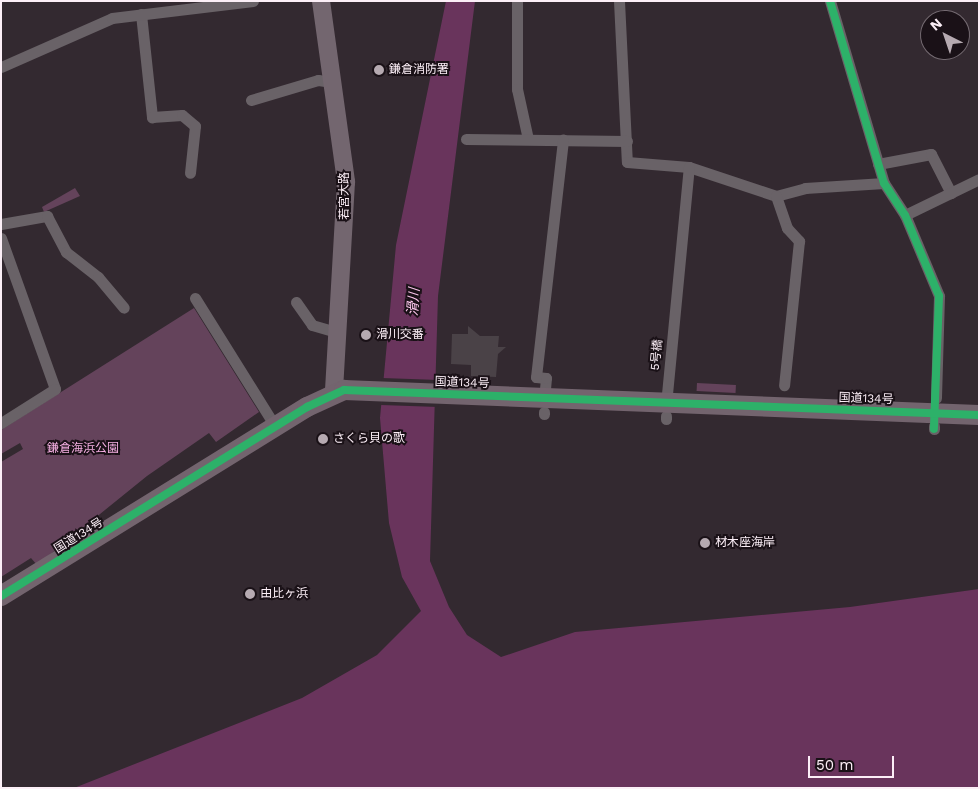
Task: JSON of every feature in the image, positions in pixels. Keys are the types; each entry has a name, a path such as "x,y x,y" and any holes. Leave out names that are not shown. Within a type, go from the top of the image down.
{"highway":[{"name":"国道134号","path":"1,596 274,426 334,392 380,391 979,415"}],"main road":[{"name":"若宮大路","path":"321,1 346,182 334,392"}],"street":[{"path":"1,67 112,18 253,1"},
{"path":"517,1 517,89 528,139"},
{"path":"619,1 627,162 689,167 776,196 805,188 884,182"},
{"path":"830,1 884,182 905,215 939,296 936,398"},
{"path":"141,14 152,117 182,116 195,126 190,173"},
{"path":"251,100 318,80 332,82"},
{"path":"466,139 627,141"},
{"path":"545,389 546,378 536,377 563,140"},
{"path":"878,164 931,154 951,193"},
{"name":"5号橋","path":"667,394 689,167"},
{"path":"905,215 951,193 977,184"},
{"path":"776,196 787,228 799,241 784,385"},
{"path":"1,224 47,216 66,252 98,277 124,308"},
{"path":"1,238 55,389 1,423"},
{"path":"195,298 274,426"},
{"path":"296,302 312,325 337,332"}],"green space":[{"path":"75,188 80,196 44,212 42,207"},
{"name":"鎌倉海浜公園","path":"194,308 259,412 216,442 209,433 147,476 37,565 31,558 1,577 1,462 23,449 20,443 1,454 1,430"},
{"path":"697,383 736,385 736,393 697,391"}],"water":[{"name":"滑川","path":"446,1 475,1 438,296 430,561 449,607 467,635 501,657 575,632 850,607 979,589 979,788 74,788 302,698 377,655 421,611 402,577 389,523 380,418 396,245"}],"pier":[{"path":"382,378 439,380 438,407 381,405"}],"building":[{"path":"468,326 480,336 499,336 498,347 506,347 498,354 496,377 471,376 471,365 451,364 452,334 468,334"}],"cycle path":[{"path":"830,1 884,183 905,215 939,296 934,429"},
{"path":"1,596 307,407 344,390 979,415"}],"place":[{"name":"鎌倉消防署","path":"379,70"},
{"name":"滑川交番","path":"366,335"},
{"name":"さくら貝の歌","path":"323,439"},
{"name":"材木座海岸","path":"705,543"},
{"name":"由比ヶ浜","path":"250,594"}]}
